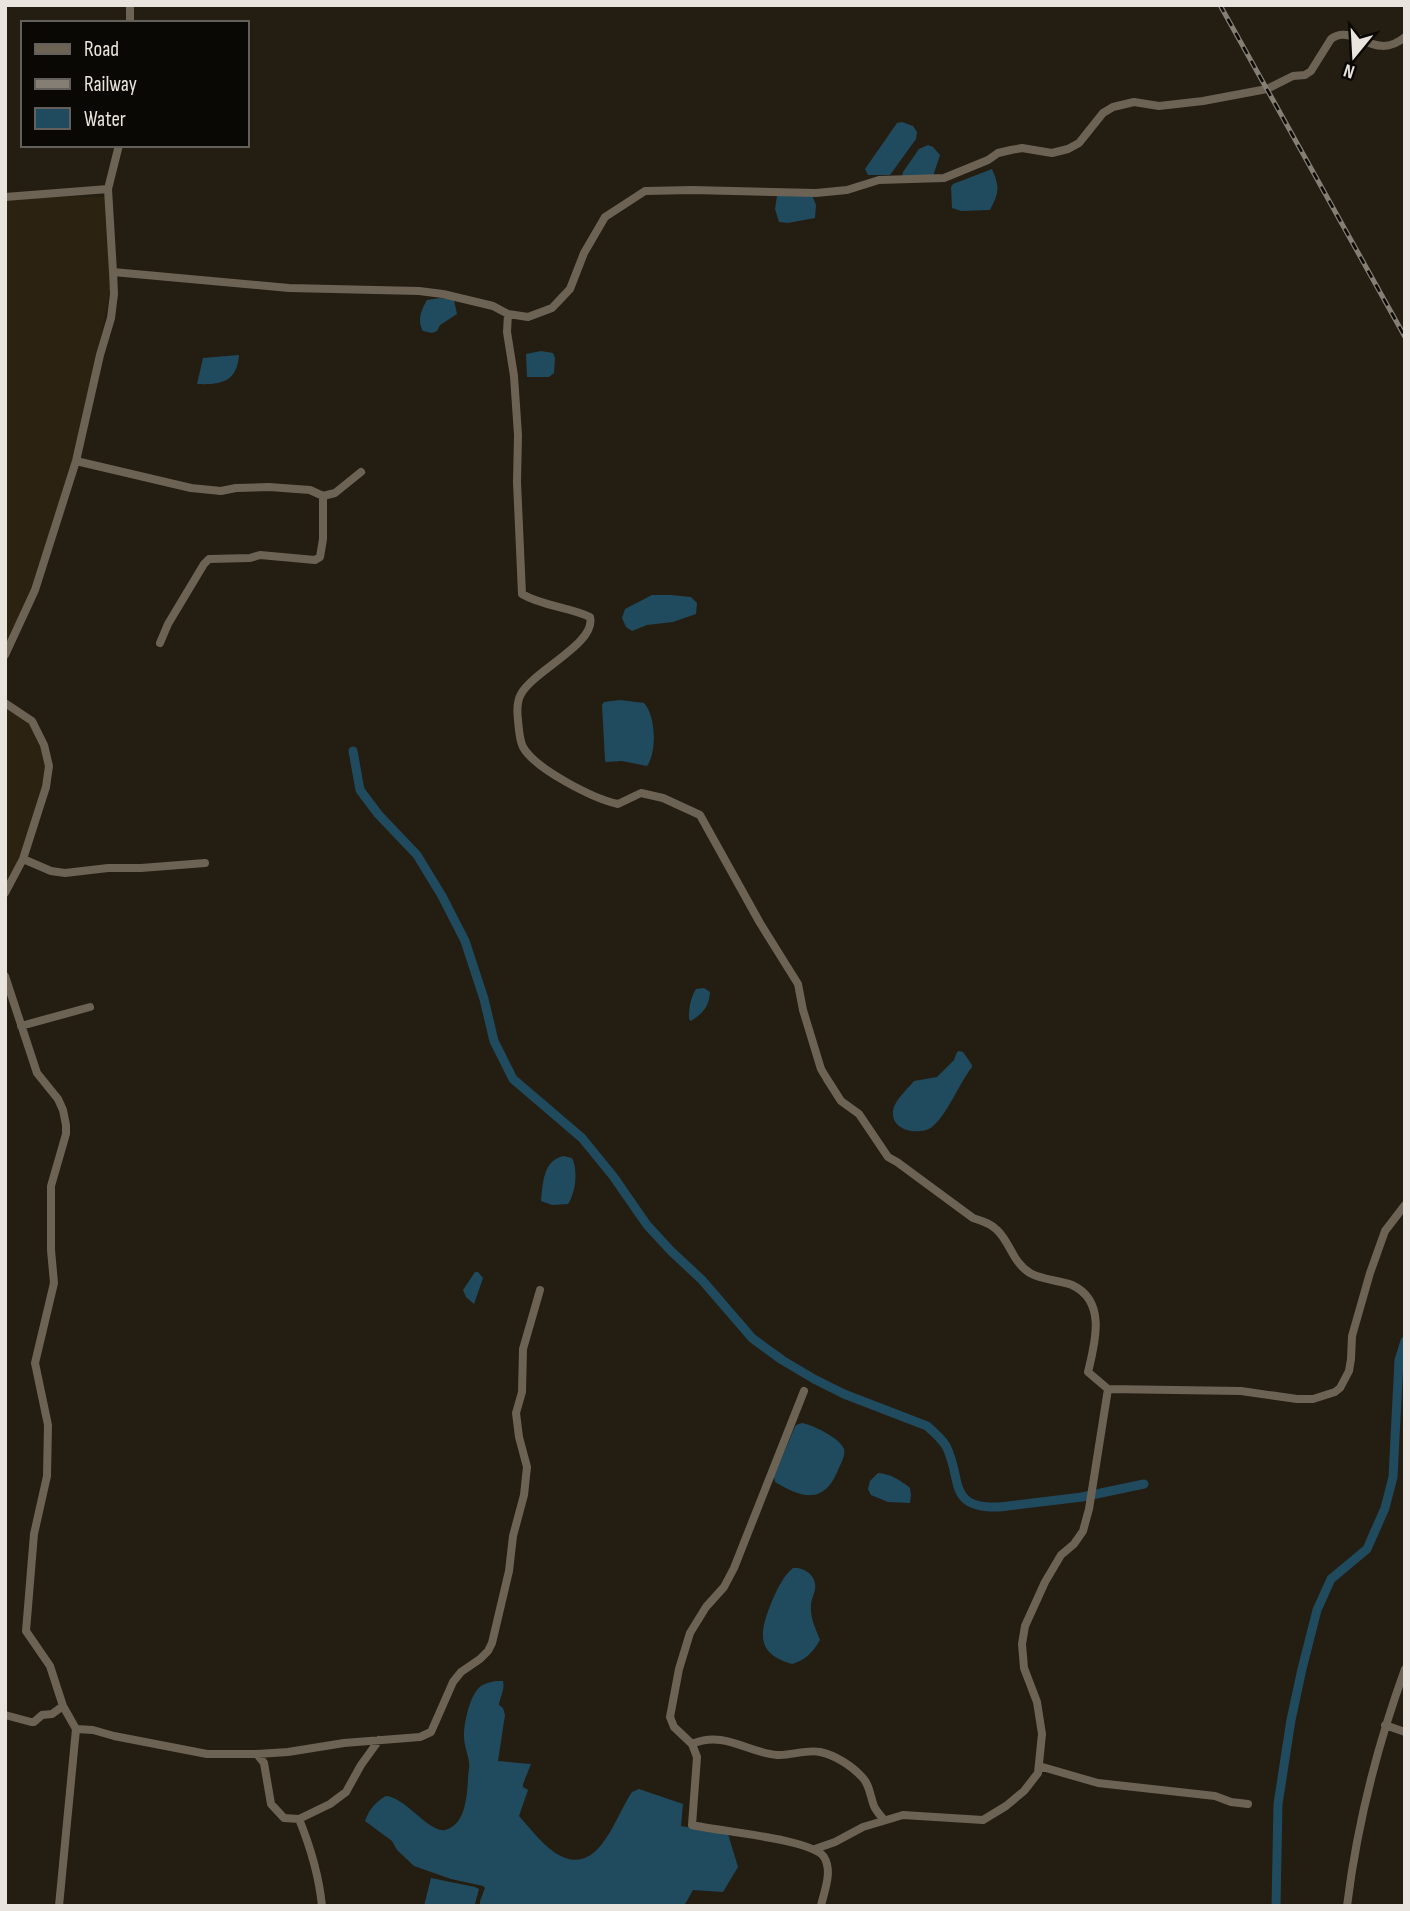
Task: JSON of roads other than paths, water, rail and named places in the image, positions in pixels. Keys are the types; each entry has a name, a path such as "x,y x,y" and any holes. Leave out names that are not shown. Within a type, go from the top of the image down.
{"street":[{"path":"113,272 289,288 443,293 493,306 508,314 528,317 552,307 570,289 584,253 605,217 645,191 715,190 816,194 847,190 879,180 944,178 976,166 998,153 1022,148 1052,153 1068,149 1079,143 1102,113 1113,107 1134,102 1159,106 1203,101 1267,89 1293,76 1305,75 1311,71 1331,39 1336,36 1345,34 1383,47 1405,37"},
{"path":"5,655 35,590 76,461 111,318 114,294 108,189 118,147"},
{"path":"5,197 108,189"},
{"path":"508,314 507,332 514,376 517,435 522,594 582,613 592,620 581,640 531,681 520,695 517,712 522,745 531,758 544,768 605,801 618,804 641,793 663,797 699,815 798,984 821,1069 841,1101 859,1114 888,1157 973,1218 986,1222 999,1231 1017,1261 1030,1273 1070,1284 1083,1292 1093,1305 1096,1330 1088,1372 1108,1389 1241,1391 1297,1399 1312,1399 1335,1392 1349,1371 1352,1336 1385,1231 1405,1206"},
{"path":"76,461 191,488 221,491 269,487 310,490 323,496 335,494 361,472"},
{"path":"160,643 168,624 209,559 250,558 260,555 315,559 320,557 323,539 323,496"},
{"path":"5,704 32,721 44,745 49,766 46,787 23,859 5,893"},
{"path":"23,859 51,871 65,873 205,863"},
{"path":"5,976 37,1073 58,1099 66,1125 66,1134 51,1186 54,1283 35,1363 48,1425 48,1450 47,1476 34,1534 26,1631 50,1666 63,1706 76,1729 59,1906"},
{"path":"21,1026 90,1007"},
{"path":"76,1729 93,1730 114,1737 206,1754 257,1754 420,1737 432,1732 453,1682 461,1672 488,1651 492,1643 524,1495 527,1467 516,1413 522,1392 523,1349 540,1290"},
{"path":"815,1849 863,1827 903,1815 984,1820 1024,1791 1038,1773 1042,1734 1037,1702 1024,1668 1022,1644 1025,1626 1061,1555 1080,1538 1089,1509 1108,1389"},
{"path":"804,1391 734,1568 724,1587 706,1606 690,1633 679,1669 670,1717 674,1727 692,1744 697,1757 692,1825 796,1843 815,1849 824,1857 827,1866 828,1878 821,1906"},
{"path":"1347,1906 1360,1822 1385,1725 1405,1669"},
{"path":"5,1715 34,1722 42,1715 52,1714 63,1706"},
{"path":"1385,1725 1405,1732"},
{"path":"257,1754 264,1763 271,1804 284,1818 299,1819 330,1804 345,1792 379,1740"},
{"path":"692,1744 699,1741 731,1742 773,1755 822,1752 845,1763 863,1777 871,1791 875,1808 884,1820"},
{"path":"1038,1766 1098,1783 1204,1794 1248,1804"},
{"path":"299,1819 321,1892 322,1906"}],"water":[{"path":"897,123 913,126 917,132 916,139 890,175 868,175 865,169"},
{"path":"928,145 940,155 933,176 902,176 919,149"},
{"path":"992,169 997,190 990,210 961,211 952,208 953,184"},
{"path":"812,195 816,205 815,218 779,222 775,209 777,196"},
{"path":"427,300 454,300 457,314 440,325 437,331 423,331 420,319"},
{"path":"541,351 553,353 554,373 549,377 527,377 526,354"},
{"path":"239,355 235,371 226,380 213,384 197,384 203,358"},
{"path":"652,595 691,597 697,603 696,614 632,631 626,627 622,618 625,609"},
{"path":"620,700 644,703 651,716 654,743 647,766 605,760 602,705 604,702"},
{"path":"704,988 710,992 707,1006 691,1021 689,1011 692,996 696,989"},
{"path":"959,1051 963,1052 972,1067 937,1122 927,1130 902,1128 894,1119 895,1104 914,1081 937,1077"},
{"path":"563,1156 572,1158 574,1163 574,1187 568,1204 552,1205 541,1201 544,1180 551,1163"},
{"path":"475,1272 483,1278 474,1304 463,1290"},
{"path":"802,1423 832,1436 844,1449 832,1481 826,1489 811,1495 785,1488 775,1482 774,1477 796,1425"},
{"path":"878,1473 895,1478 910,1488 910,1503 888,1502 871,1495 868,1489 870,1481"},
{"path":"793,1568 806,1571 814,1580 811,1610 820,1640 809,1655 792,1664 771,1654 763,1640 763,1631 776,1592"},
{"path":"496,1681 503,1681 499,1705 505,1715 498,1761 531,1764 523,1784 528,1790 519,1816 545,1845 569,1859 582,1859 593,1853 603,1843 632,1792 639,1789 683,1804 681,1826 728,1834 738,1867 723,1892 693,1890 684,1906 480,1906 485,1888 483,1886 451,1879 414,1866 397,1850 392,1841 365,1821 373,1807 386,1796 401,1802 424,1821 439,1829 445,1830 457,1822 464,1809 467,1793 469,1764 464,1736 468,1709 477,1690"},
{"path":"431,1878 479,1889 475,1904 424,1906"}],"waterway":[{"path":"353,751 360,790 378,814 417,855 465,941 494,1041 513,1079 582,1138 647,1225 702,1280 752,1338 814,1379 844,1394 927,1426 946,1446 959,1490 971,1503 1000,1507 1082,1497 1144,1484"},
{"path":"1276,1906 1278,1804 1302,1669 1317,1610 1331,1579 1367,1549 1385,1508 1393,1477 1399,1360 1405,1341"}],"railway":[{"path":"1220,5 1405,337"}]}
